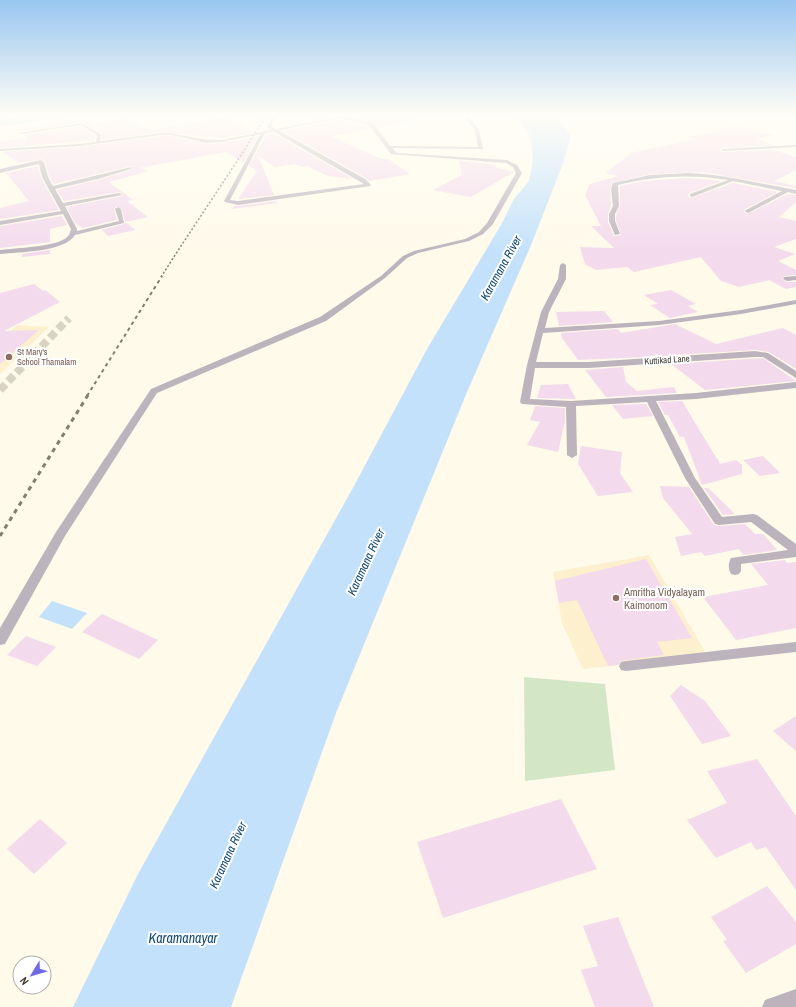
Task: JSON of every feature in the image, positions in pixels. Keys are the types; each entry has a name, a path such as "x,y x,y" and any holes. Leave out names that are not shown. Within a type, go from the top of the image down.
{"street":[{"path":"249,161 228,201 245,202 368,185 363,180 330,161"},
{"path":"0,640 60,535 154,392 323,319 383,278 405,257 416,252 467,240 481,233 490,224 519,173 515,166 507,162 492,161"},
{"path":"0,171 41,162 45,177 74,229 70,239 65,242 51,246 0,252"},
{"path":"52,188 96,178 129,168"},
{"path":"615,231 612,214 616,206 614,189 615,184 624,181 663,176 699,175 796,192"},
{"path":"692,195 734,181"},
{"path":"748,211 786,191"},
{"path":"61,205 119,195"},
{"path":"72,234 122,222 118,208"},
{"path":"0,223 65,212"},
{"path":"563,265 562,279 545,312 531,365 525,402 571,404 696,396 796,385"},
{"path":"787,279 796,278"},
{"path":"541,331 659,323 741,312 796,302"},
{"name":"Kuttikad Lane","path":"531,365 589,365 755,354 765,355 796,375"},
{"path":"650,398 690,478 719,521 753,518 796,550"},
{"path":"571,404 572,455"},
{"path":"735,571 735,560 796,553"},
{"path":"626,666 796,647"},
{"path":"772,1007 796,999"}],"shaded area":[{"name":"St Mary's School Thamalam","path":"17,325 49,327 0,374 0,340"},
{"name":"Amritha Vidyalayam Kaimonom","path":"649,555 707,655 583,669 562,623 553,572"}],"green space":[{"path":"524,677 605,684 615,770 525,781"}],"water":[{"name":"Karamanayar","path":"533,161 564,161 531,245 467,392 336,713 231,1007 73,1007 138,874 354,486 427,349 501,225 514,199 529,181"},
{"path":"52,601 87,613 72,629 39,617"}],"building":[{"path":"16,161 31,161 19,163"},
{"path":"44,161 177,161 139,168 149,171 109,182 133,200 127,201 148,217 125,222 122,209 117,206 114,209 117,220 83,228 75,223 67,207 123,195 119,192 64,201 57,190 131,170 132,166 54,184 49,176"},
{"path":"252,161 260,161 274,195 238,199 257,171 249,166"},
{"path":"266,161 322,161 353,179 328,176 307,166 303,167 295,164 275,167"},
{"path":"336,161 391,161 410,174 369,181"},
{"path":"459,161 497,165 494,167 514,172 471,197 433,190 462,175"},
{"path":"621,161 796,161 796,170 774,181 796,186 796,188 702,172 650,174 612,183 610,189 611,206 608,213 608,222 614,236 621,235 616,221 616,214 620,206 620,186 645,181 686,178 722,181 689,193 688,196 691,198 733,183 778,192 745,209 744,211 747,214 788,194 796,195 796,202 779,217 796,221 796,239 774,247 795,254 778,261 796,270 796,275 784,276 782,279 787,282 796,282 796,287 786,289 769,280 739,287 721,281 701,257 634,272 627,267 596,270 585,264 580,247 614,248 591,226 601,226 585,195 590,184 618,176 606,173"},
{"path":"38,166 41,178 59,210 0,219 0,208 29,201 6,173"},
{"path":"276,201 277,203 232,209 234,206"},
{"path":"62,216 67,225 50,229 50,242 0,248 0,226"},
{"path":"125,222 136,230 108,236 102,230 124,224"},
{"path":"50,250 50,254 22,257 22,254"},
{"path":"34,284 43,291 45,290 60,302 4,331 39,330 0,364 0,293"},
{"path":"671,290 696,304 688,306 698,312 670,318 650,305 658,304 644,295"},
{"path":"604,311 613,322 559,326 556,312"},
{"path":"675,324 716,344 783,328 796,335 796,369 769,352 755,350 660,356 658,354 647,357 578,360 562,338 561,333 618,329 621,333"},
{"path":"763,358 796,381 705,390 671,364"},
{"path":"623,367 626,382 637,391 674,387 677,393 606,397 585,370"},
{"path":"568,384 576,399 537,398 541,385"},
{"path":"682,401 720,464 736,460 742,465 742,474 702,485 684,437 680,437 668,415 665,415 658,402"},
{"path":"646,404 653,416 623,419 612,405"},
{"path":"535,406 565,408 565,421 558,452 527,445 540,422 530,420"},
{"path":"581,446 622,452 620,473 633,492 598,496 578,464"},
{"path":"763,456 780,473 760,476 743,460"},
{"path":"660,486 689,487 714,525 745,524 755,534 763,534 777,550 743,555 739,549 705,556 701,552 681,556 675,537 692,534 663,498"},
{"path":"704,488 708,488 735,514 723,515"},
{"name":"Amritha Vidyalayam Kaimonom","path":"646,559 692,638 657,642 664,655 626,660 621,661 618,665 608,666 577,600 559,603 555,581"},
{"path":"785,560 787,563 796,562 796,628 736,640 703,597 768,585 751,564"},
{"path":"102,614 158,640 139,659 82,632"},
{"path":"26,636 56,647 37,666 7,655"},
{"path":"681,685 705,701 731,736 702,744 670,696"},
{"path":"796,716 796,751 773,731"},
{"path":"757,759 796,816 796,890 766,847 756,850 751,842 716,858 687,820 727,803 707,771"},
{"path":"561,799 597,869 443,918 417,842"},
{"path":"40,819 67,843 34,874 7,849"},
{"path":"767,886 796,922 796,944 746,973 723,941 727,940 711,917"},
{"path":"618,917 654,1007 595,1007 581,970 598,966 583,926"}],"tunnel":[{"path":"0,390 69,318"}],"railway":[{"path":"161,277 237,161"},
{"path":"87,396 162,276"},
{"path":"0,536 88,395"}],"place":[{"name":"St Mary's School Thamalam","path":"9,357"},
{"name":"Amritha Vidyalayam Kaimonom","path":"616,598"}],"water label":[{"name":"Karamana River","path":"501,268"},
{"name":"Karamana River","path":"366,562"},
{"name":"Karamana River","path":"228,855"}]}
